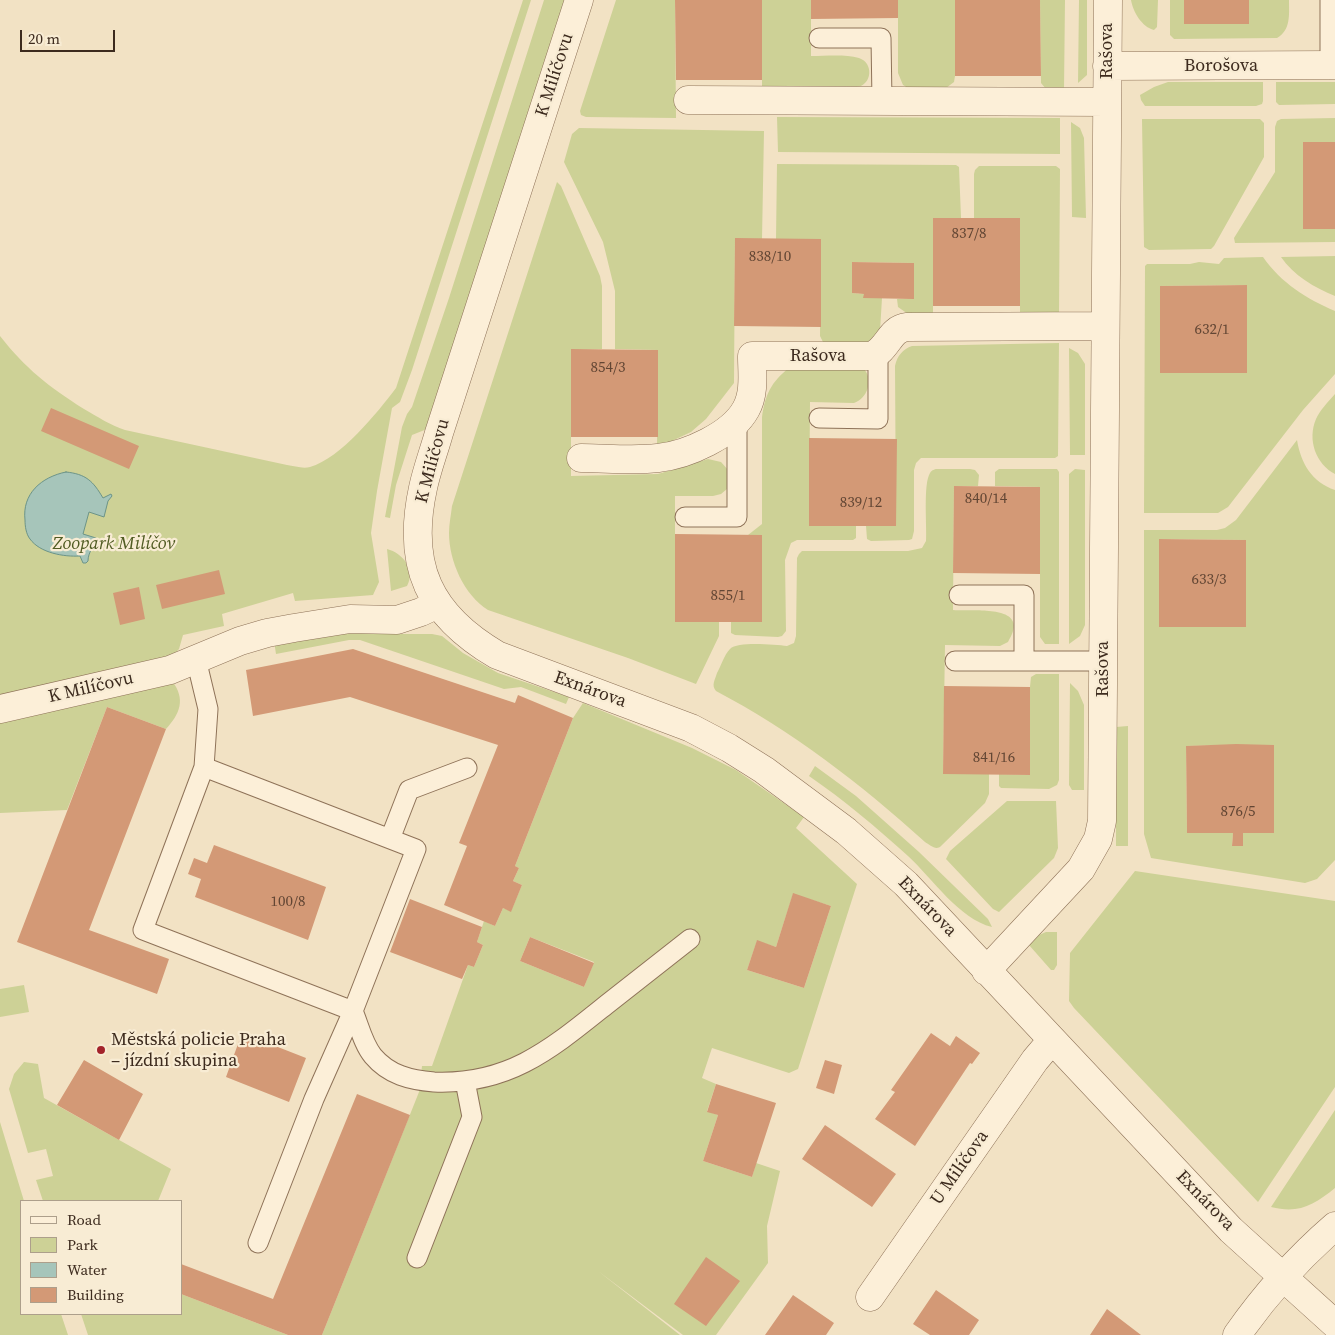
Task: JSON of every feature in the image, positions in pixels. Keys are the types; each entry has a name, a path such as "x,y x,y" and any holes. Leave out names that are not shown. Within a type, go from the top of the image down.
{"street":[{"name":"K Milíčovu","path":"0,710 170,670 240,641 267,633 350,619 398,620 438,604 426,582 419,557 419,510 423,487 579,0"},
{"name":"Rašova","path":"986,970 1072,881 1090,856 1098,839 1102,821 1108,0"},
{"name":"Borošova","path":"1107,66 1332,65"},
{"name":"Rašova","path":"688,100 1107,102"},
{"path":"878,353 884,348 895,331 907,327 1105,326"},
{"name":"Rašova","path":"581,458 657,458 690,449 716,438 737,420 746,408 752,384 752,356 862,356 878,353"},
{"name":"Exnárova","path":"438,604 460,630 497,656 691,728 729,748 764,770 817,808 906,884 1231,1230 1335,1324"},
{"name":"U Milíčova","path":"870,1297 1030,1068 1052,1040"},
{"path":"1237,1335 1260,1303 1283,1276 1335,1226"}],"lane":[{"path":"1330,0 1332,65"},
{"path":"819,38 881,38 882,101"},
{"path":"819,418 878,419 878,353"},
{"path":"685,516 738,517 737,420"},
{"path":"959,594 1024,595 1024,661"},
{"path":"196,659 208,709 204,767 143,930 353,1011 372,1054 388,1070 402,1078 421,1081 465,1081 499,1074 518,1067 536,1058 562,1040 690,939"},
{"path":"955,660 1103,661"},
{"path":"204,767 416,849 353,1011 314,1099 258,1243"},
{"path":"390,839 409,790 467,768"},
{"path":"417,1258 472,1117 465,1081"}],"green space":[{"name":"Zoopark Milíčov","path":"523,0 531,0 412,370 400,402 392,408 371,533 379,582 373,595 295,601 293,593 222,614 224,626 183,635 179,649 169,660 0,697 0,336 28,367 49,385 84,409 125,430 301,468 310,467 322,462 346,445 358,433 396,388"},
{"path":"544,0 567,0 427,429 412,435 396,485 390,518 385,517 402,427 412,407 449,298"},
{"path":"616,0 675,0 676,118 586,117 581,115 580,111"},
{"path":"762,0 811,0 811,56 859,58 867,64 869,69 866,82 857,87 762,89"},
{"path":"898,0 955,0 955,76 954,82 946,88 908,88 903,85 898,73"},
{"path":"1040,0 1065,0 1064,90 1046,89 1041,83"},
{"path":"1079,0 1087,0 1087,75 1078,83"},
{"path":"1131,0 1158,0 1157,27 1154,30 1146,26 1139,18"},
{"path":"1170,0 1184,0 1185,24 1248,24 1249,0 1289,0 1288,22 1285,31 1277,38 1174,39 1170,35"},
{"path":"1168,82 1263,82 1263,101 1262,104 1256,106 1145,106 1140,95"},
{"path":"1276,82 1335,82 1335,104 1279,105 1276,102"},
{"path":"777,117 1060,118 1060,154 778,152"},
{"path":"1335,118 1335,142 1303,142 1304,229 1335,229 1335,242 1235,243 1234,238 1275,172 1275,127 1277,121 1281,119"},
{"path":"1142,119 1260,119 1264,123 1264,157 1211,249 1149,250 1144,247"},
{"path":"1071,122 1080,128 1084,138 1086,218 1072,217"},
{"path":"579,128 764,131 762,239 735,239 734,383 706,419 691,432 657,448 658,350 615,349 615,291 603,242 564,162 572,134"},
{"path":"777,164 956,165 959,167 961,218 933,218 933,315 908,314 898,307 897,299 914,298 914,263 852,262 852,293 864,294 864,298 882,298 880,331 871,343 823,342 820,336 821,239 776,239"},
{"path":"979,166 1056,166 1060,169 1059,314 1020,315 1020,218 974,218 974,174"},
{"path":"557,182 561,186 600,276 602,286 602,349 571,350 571,476 658,474 708,459 721,462 729,471 729,485 721,494 713,496 675,496 675,621 719,622 719,636 696,684 628,658 488,610 472,596 455,566 449,533 452,506"},
{"path":"1335,256 1335,296 1305,280 1292,270 1281,257"},
{"path":"1263,257 1278,275 1295,289 1335,311 1335,374 1303,410 1228,507 1218,513 1144,513 1145,266 1147,264 1190,264 1199,262 1219,264 1224,258","holes":["1246,285 1247,373 1160,373 1160,286"]},
{"path":"1059,343 1058,456 1055,458 921,458 916,463 914,470 914,531 912,539 871,541 867,539 866,526 896,526 895,366 901,353 912,346"},
{"path":"1069,348 1078,353 1085,364 1085,455 1070,455"},
{"path":"789,368 864,369 867,373 868,389 859,401 854,403 810,402 809,525 856,526 856,538 853,540 797,540 791,543 785,560 786,631 782,636 778,637 735,635 731,633 731,622 762,622 762,535 748,535 762,524 762,417 765,402 773,384"},
{"path":"1335,394 1335,474 1328,470 1318,458 1312,435 1316,419"},
{"path":"1297,440 1301,457 1309,471 1320,482 1335,490 1335,860 1317,879 1305,883 1151,858 1144,834 1144,530 1217,530 1225,528 1236,520","holes":["1160,539 1246,540 1246,627 1159,627","1236,745 1274,833 1243,833 1243,846 1232,846 1233,833 1187,833 1186,746"]},
{"path":"936,469 970,469 975,470 979,475 978,486 954,486 953,610 997,612 1007,615 1013,621 1014,630 1008,642 1000,646 945,645 943,774 989,774 989,794 985,803 937,848 925,842 851,779 772,723 716,691 714,685 724,657 730,649 741,645 787,646 794,643 796,636 797,558 802,551 908,551 922,548 926,541 928,478 931,471"},
{"path":"999,469 1057,469 1059,472 1059,644 1045,644 1040,637 1040,487 995,486 995,472"},
{"path":"1075,469 1085,470 1085,625 1080,636 1069,644 1069,474"},
{"path":"387,549 403,558 410,574 407,586 391,591"},
{"path":"347,630 442,636 463,653 498,673 569,697 566,704 521,687 504,689 360,640 349,640 276,654 274,641"},
{"path":"1036,674 1059,674 1059,780 1057,785 1049,789 1001,788 999,786 999,774 1030,775 1030,687 1031,677"},
{"path":"172,681 179,694 180,706 175,718 166,729 107,707 67,810 0,813 0,723"},
{"path":"1070,683 1078,691 1084,705 1084,790 1072,790 1069,785"},
{"path":"583,703 692,748 736,770 804,817 796,828 857,884 798,1069 789,1073 712,1048 702,1078 716,1084 707,1111 718,1115 703,1161 752,1177 756,1163 780,1171 767,1226 768,1263 716,1335 683,1335 598,1271 680,1335 322,1335 419,1092 422,1066 432,1066 468,965 474,967 483,945 477,942 484,921 495,926 503,908 511,911 522,885 513,881 519,868 515,866 573,718","holes":["793,894 831,906 804,988 747,970 757,941 776,947","530,937 594,962 584,987 520,961"]},
{"path":"1128,726 1128,846 1116,846 1116,727"},
{"path":"815,766 856,796 919,852 988,919 992,927 968,916 896,845 847,804 809,776"},
{"path":"1007,801 1056,801 1058,848 1054,858 999,912 993,909 946,859 950,851"},
{"path":"1135,871 1335,901 1335,1087 1258,1202 1069,1001 1070,953"},
{"path":"1046,932 1057,932 1057,965 1054,970 1051,970 1029,945 1039,935"},
{"path":"24,985 29,1012 0,1017 0,989"},
{"path":"24,1062 38,1064 44,1098 171,1169 158,1200 43,1200 36,1180 53,1176 46,1149 28,1153 9,1089 14,1074"},
{"path":"1335,1110 1335,1188 1313,1203 1298,1209 1271,1207"},
{"path":"0,1122 24,1200 20,1200 20,1315 61,1315 68,1335 0,1335"},
{"path":"182,1294 288,1335 88,1335 81,1315 182,1315"}],"water":[{"path":"66,472 88,479 103,498 111,494 112,496 108,501 104,517 89,512 83,534 96,538 86,563 83,563 80,556 60,555 40,548 30,539 26,530 25,511 30,495 41,483 57,474"}],"building":[{"path":"675,0 762,0 762,80 676,80"},
{"path":"811,0 898,0 898,18 811,19"},
{"path":"955,0 1040,0 1041,76 955,76"},
{"path":"1184,0 1249,0 1249,24 1184,24"},
{"path":"1303,142 1335,142 1335,229 1303,229"},
{"path":"933,218 1020,218 1020,306 933,306"},
{"path":"735,238 821,239 821,327 734,326"},
{"path":"852,262 914,263 914,299 863,298 864,294 852,293"},
{"path":"1247,285 1247,373 1160,373 1160,286"},
{"path":"571,349 658,350 658,437 571,437"},
{"path":"51,408 139,446 129,469 41,431"},
{"path":"809,438 897,439 896,526 809,526"},
{"path":"954,486 1040,487 1040,574 953,573"},
{"path":"675,534 762,535 762,622 675,622"},
{"path":"1159,539 1246,540 1246,627 1159,627"},
{"path":"219,570 225,594 162,609 156,585"},
{"path":"139,587 145,619 120,625 113,593"},
{"path":"353,649 515,703 518,695 573,718 515,866 519,868 513,881 522,885 511,912 503,908 495,926 444,905 467,846 459,843 498,745 350,697 253,716 246,670"},
{"path":"944,686 1030,687 1030,775 943,774"},
{"path":"107,707 166,729 89,930 169,959 157,994 17,942"},
{"path":"1274,745 1274,833 1243,833 1243,846 1232,846 1233,833 1187,833 1186,746"},
{"path":"214,845 326,887 308,940 195,897 201,879 188,874 194,858 207,863"},
{"path":"793,893 831,906 804,988 747,970 757,940 776,947"},
{"path":"410,899 482,927 477,942 483,945 474,967 468,965 462,979 390,952"},
{"path":"530,937 594,963 584,987 520,961"},
{"path":"242,1033 306,1058 289,1102 226,1077"},
{"path":"931,1033 950,1046 956,1036 980,1053 972,1064 970,1063 915,1146 875,1119 895,1092 891,1090"},
{"path":"84,1060 143,1094 119,1140 57,1105"},
{"path":"825,1060 842,1065 834,1094 816,1088"},
{"path":"716,1084 776,1103 752,1177 703,1161 718,1115 707,1112"},
{"path":"357,1094 410,1115 322,1335 288,1335 182,1294 182,1264 273,1299"},
{"path":"825,1125 896,1174 872,1207 802,1159"},
{"path":"706,1257 740,1281 706,1326 674,1304"},
{"path":"936,1290 979,1320 969,1335 930,1335 913,1324"},
{"path":"793,1295 834,1323 826,1335 765,1335"},
{"path":"1107,1309 1141,1335 1090,1335"}],"place":[{"name":"Městská policie Praha – jízdní skupina","path":"101,1050"}]}
